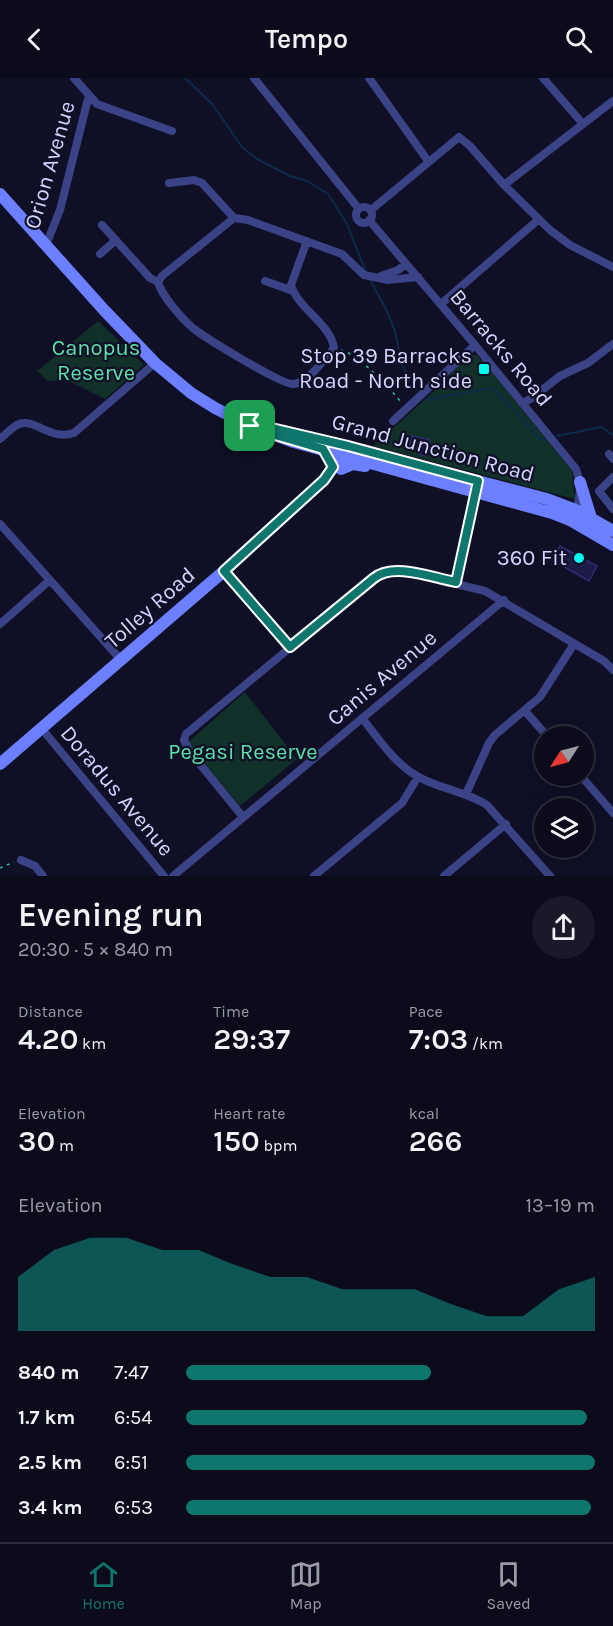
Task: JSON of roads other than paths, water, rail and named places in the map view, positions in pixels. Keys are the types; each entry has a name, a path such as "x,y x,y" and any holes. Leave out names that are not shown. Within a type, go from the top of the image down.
{"main road":[{"name":"Grand Junction Road","path":"0,194 155,363 192,393 237,420 265,432 323,449 347,451 419,476 477,486"},
{"name":"Grand Junction Road","path":"237,420 477,486 552,513 591,518 613,531"},
{"path":"323,449 337,468 357,464 409,477 419,476"},
{"name":"Tolley Road","path":"0,764 224,571 346,460 347,451"},
{"path":"580,482 591,518"},
{"name":"Grand Junction Road","path":"574,515 613,544"}],"street":[{"path":"74,78 97,104 172,131"},
{"path":"254,78 359,209"},
{"path":"369,78 428,161"},
{"path":"543,78 583,124"},
{"name":"Orion Avenue","path":"46,245 60,210 88,95"},
{"path":"504,186 613,101"},
{"path":"371,210 459,137 470,146 504,186 539,219 570,245 613,267"},
{"path":"169,183 194,180 202,183 234,218 248,220 342,254 371,277 388,280 418,277"},
{"path":"359,209 367,207 371,210"},
{"path":"359,209 358,220 364,222 372,216 371,210"},
{"path":"234,218 162,276 158,282 160,290 193,328 289,385 306,378 334,348 326,331 293,291 291,285 307,241"},
{"path":"441,304 539,219"},
{"name":"Barracks Road","path":"369,220 523,403 576,469 580,482"},
{"path":"102,225 150,278 158,282"},
{"path":"100,254 116,240"},
{"path":"371,277 398,270 406,264"},
{"path":"265,280 293,291"},
{"path":"523,403 560,376 588,363 613,344"},
{"path":"393,421 475,345"},
{"path":"0,439 17,424 27,422 64,436 74,433 155,363"},
{"path":"613,477 599,491 613,509"},
{"path":"574,515 580,495 580,482"},
{"path":"456,582 477,486"},
{"path":"0,524 121,660"},
{"path":"243,817 190,752 184,740 186,734 385,571 398,570 456,582 485,591 504,600 604,661 613,670"},
{"path":"224,571 290,647"},
{"path":"0,624 50,580"},
{"name":"Canis Avenue","path":"172,876 504,600"},
{"path":"466,794 489,743 495,735 546,691 574,644"},
{"path":"525,711 538,726"},
{"path":"362,718 396,758 418,777 466,794 487,805 550,876"},
{"name":"Doradus Avenue","path":"42,729 164,876"},
{"path":"314,876 402,803 418,777"},
{"path":"590,786 613,813"},
{"path":"444,876 506,824"},
{"path":"21,860 35,866 44,876"}],"waterway":[{"path":"185,78 212,104 242,147 257,159 290,176 307,181 328,194 346,222 366,272"},
{"path":"369,278 395,331 402,365 417,390"},
{"path":"425,400 493,388 541,440 545,439"},
{"path":"557,436 601,427 613,435"}],"place":[{"name":"Stop 39 Barracks Road - North side","path":"484,369"},
{"name":"360 Fit","path":"579,558"}],"park label":[{"name":"Canopus Reserve","path":"96,360"},
{"name":"Pegasi Reserve","path":"243,752"}]}
